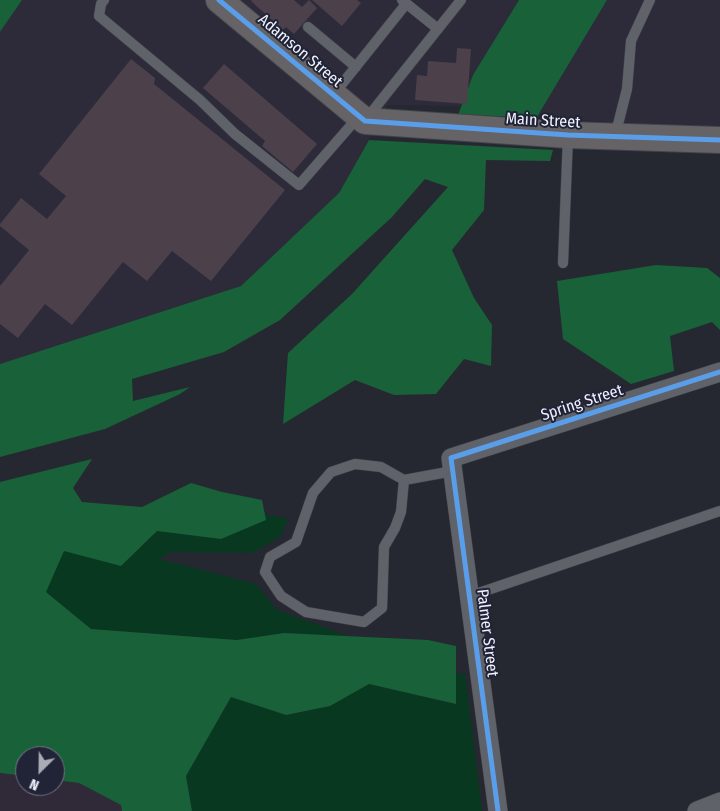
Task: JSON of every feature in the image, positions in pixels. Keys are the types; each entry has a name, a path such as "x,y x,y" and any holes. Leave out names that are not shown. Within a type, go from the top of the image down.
{"street":[{"name":"Adamson Street","path":"219,0 362,119"},
{"name":"Main Street","path":"362,119 568,135 720,140"},
{"name":"Spring Street","path":"452,464 720,372"},
{"name":"Palmer Street","path":"452,464 498,811"},
{"path":"697,811 720,802"}],"lane":[{"path":"104,0 98,16 200,100 236,134 299,185 362,119 438,30 461,0"},
{"path":"614,136 627,89 631,41 650,0"},
{"path":"334,95 404,2 438,30"},
{"path":"308,27 356,67"},
{"path":"563,263 568,135"},
{"path":"404,480 401,512 384,548 382,608 364,622 306,612 281,596 265,572 270,557 296,542 313,493 331,472 355,464 381,467 404,480 452,464"},
{"path":"470,596 720,511"}],"shaded area":[{"path":"22,0 519,0 473,75 461,106 388,105 339,193 241,286 0,364 0,32"},
{"path":"607,0 720,0 720,130 537,117"},
{"path":"0,773 15,775 15,796 65,796 65,781 79,783 122,805 122,811 0,811"}],"green space":[{"path":"0,0 22,0 0,32"},
{"path":"519,0 607,0 537,117 458,115 473,75"},
{"path":"369,140 553,150 550,161 486,160 484,210 452,250 474,298 492,325 491,366 464,359 436,394 394,395 355,380 283,424 288,353 352,294 448,187 425,179 392,217 280,320 224,352 132,379 133,401 190,387 180,394 105,429 0,457 0,364 241,286 339,193"},
{"path":"656,265 707,268 720,278 720,330 712,322 670,336 674,371 631,384 563,339 557,281"},
{"path":"92,459 73,488 82,502 142,507 191,483 222,492 262,500 266,520 221,539 157,531 121,566 64,551 46,592 91,629 237,640 284,633 428,640 456,646 456,704 369,684 330,706 286,715 231,697 186,776 192,811 122,811 121,805 79,783 65,781 65,746 15,746 15,775 0,773 0,482"},
{"path":"265,514 288,519 280,537 253,553 170,552 160,559 256,584 277,610 348,636 284,633 237,640 91,629 46,592 64,550 121,566 157,531 221,539 265,520"},
{"path":"465,673 482,811 192,811 186,776 231,697 286,715 330,706 369,684 456,704 456,674"}],"building":[{"path":"252,0 294,0 302,7 309,0 317,8 294,34 286,27 283,30"},
{"path":"312,0 357,0 361,3 342,26"},
{"path":"457,48 471,49 467,104 415,100 417,75 427,76 428,61 456,63"},
{"path":"131,59 155,78 154,84 285,190 211,281 172,251 147,281 123,262 72,325 45,304 18,338 0,324 0,286 29,250 0,224 21,198 47,219 66,196 39,174"},
{"path":"224,64 317,144 293,172 262,146 265,141 203,88"}],"cycle path":[{"path":"219,0 365,121 568,135 720,140"},
{"path":"498,811 451,458 720,372"}]}
